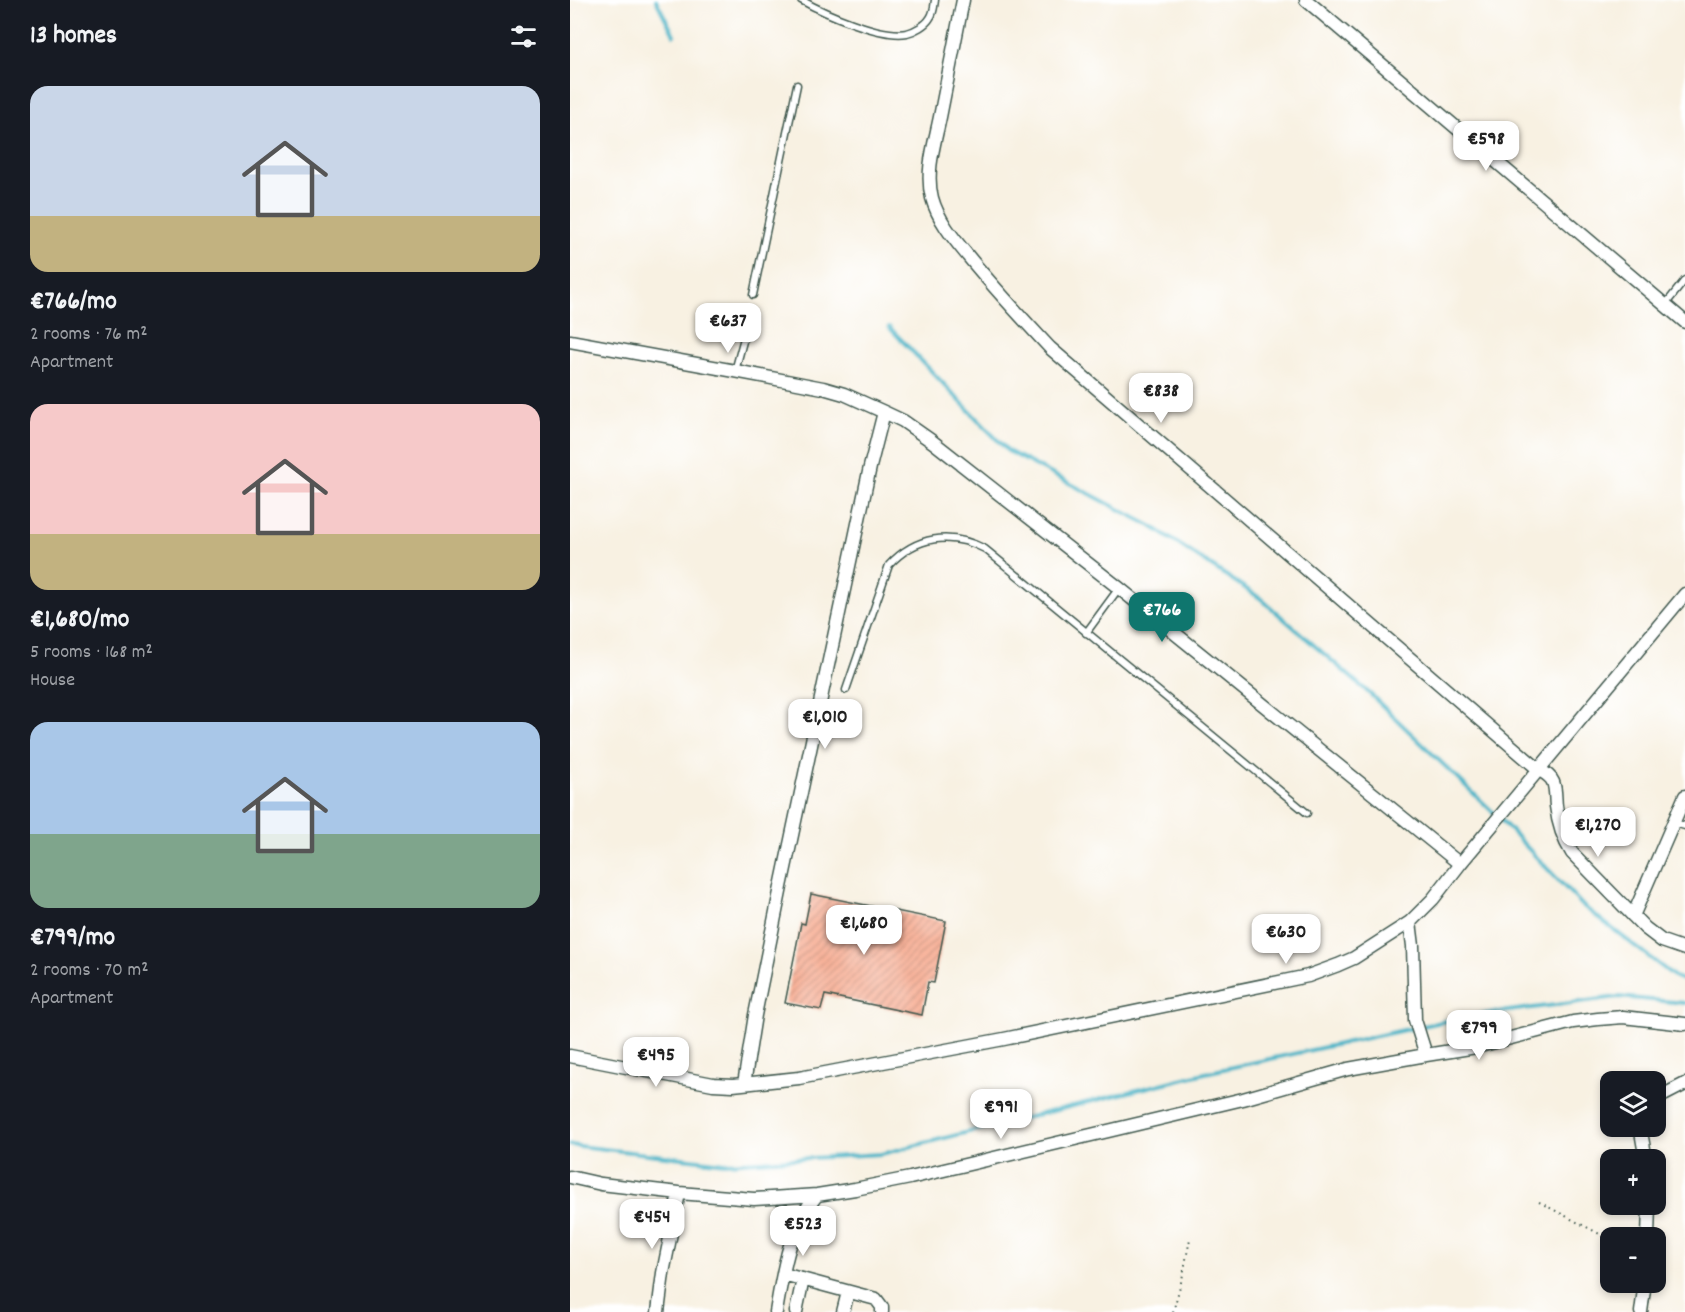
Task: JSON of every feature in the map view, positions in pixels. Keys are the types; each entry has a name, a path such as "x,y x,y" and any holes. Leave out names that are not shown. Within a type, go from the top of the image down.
{"street":[{"path":"963,0 930,177 934,206 959,244 1001,296 1050,348 1538,769 1549,775 1561,830 1569,847 1579,860 1645,928 1662,941 1685,949"},
{"path":"1306,0 1685,322"},
{"path":"570,341 823,388 843,394 903,421 1119,588 1460,864"},
{"path":"744,1084 755,1015 781,887 870,466 884,412"},
{"path":"570,1056 712,1084 744,1084 799,1078 1291,980 1338,966 1410,922 1433,899 1538,769 1685,594"},
{"path":"1634,916 1679,825 1685,796"},
{"path":"1410,922 1415,1020 1426,1055"},
{"path":"570,1177 601,1184 754,1199 817,1195 910,1178 1243,1099 1348,1069 1476,1047 1574,1022 1623,1017 1685,1023"},
{"path":"1666,1094 1685,1084"},
{"path":"658,1312 663,1273 679,1193"},
{"path":"776,1312 791,1242 800,1219 817,1195"},
{"path":"783,1274 876,1299 882,1307 882,1312"},
{"path":"796,1312 803,1279"},
{"path":"843,1312 849,1292"},
{"path":"1641,1312 1644,1293"}],"lane":[{"path":"801,0 840,19 895,33 907,33 926,23 932,16 935,0"},
{"path":"753,295 796,85"},
{"path":"1665,305 1685,280"},
{"path":"735,371 745,334"},
{"path":"846,690 889,566 903,552 921,542 942,538 964,540 985,549 1307,813"},
{"path":"1086,633 1119,588"}],"path":[{"path":"1539,1202 1600,1234"},
{"path":"1173,1312 1190,1239"}],"building":[{"path":"811,894 946,921 934,983 928,982 922,1015 825,995 821,1010 785,1003 801,923 805,924"}],"waterway":[{"path":"656,0 674,35"},
{"path":"889,327 1008,451 1151,526 1260,598 1369,693 1498,817 1583,906 1675,977 1685,981"},
{"path":"570,1145 725,1163 881,1154 1205,1073 1469,1016 1618,997 1685,1003"}]}
